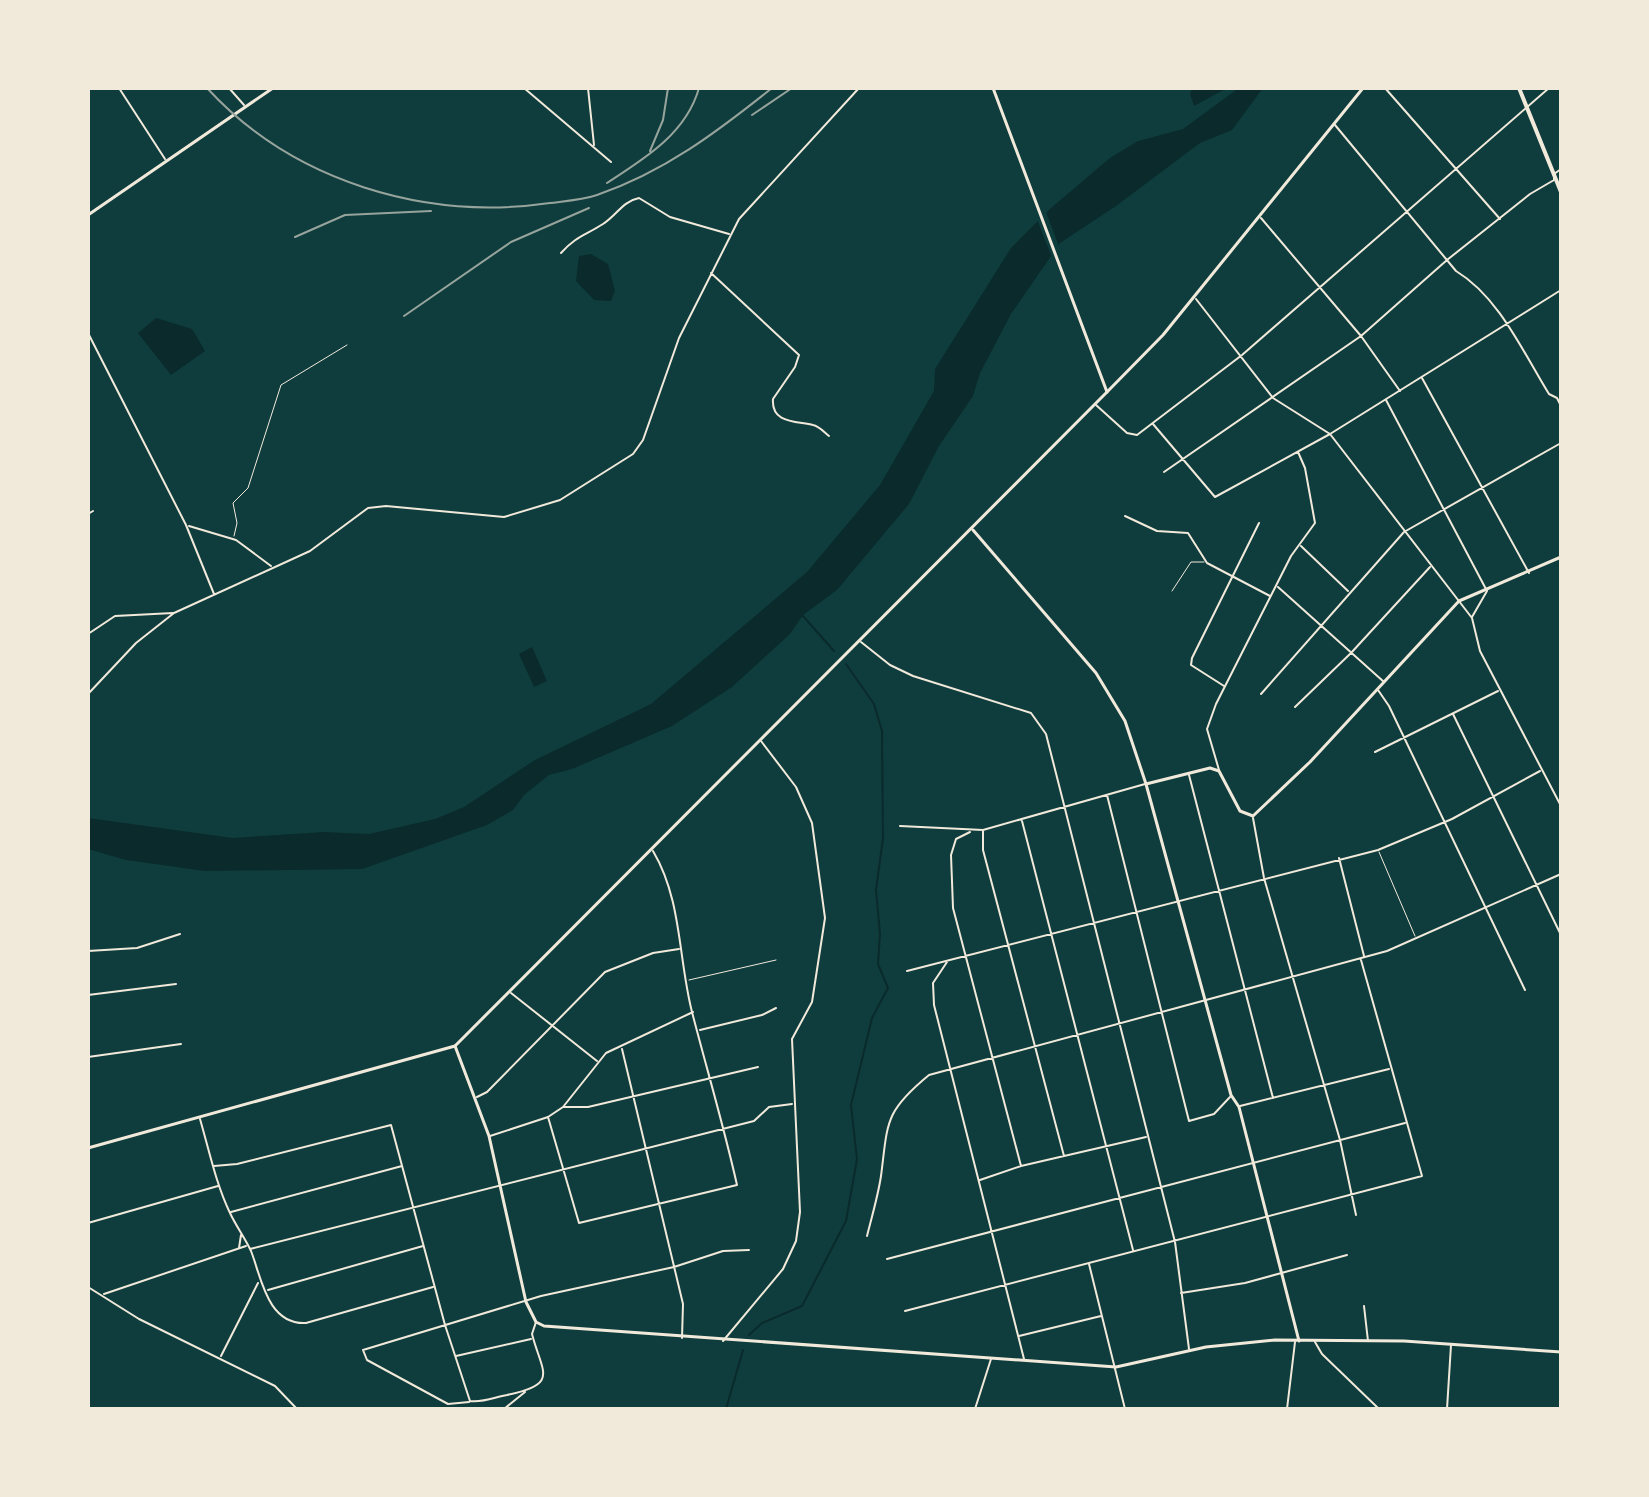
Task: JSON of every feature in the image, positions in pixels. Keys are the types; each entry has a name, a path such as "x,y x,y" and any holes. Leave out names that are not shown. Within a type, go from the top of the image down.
{"main road":[{"path":"1519,88 1561,192"}],"street":[{"path":"119,88 166,160"},
{"path":"229,88 242,108"},
{"path":"88,215 273,88"},
{"path":"524,88 611,162"},
{"path":"588,88 594,146"},
{"path":"88,694 136,643 174,613 317,547 373,507 504,517 560,500 623,463 643,440 668,364 710,272 739,219 859,88"},
{"path":"1000,88 993,89 1107,392"},
{"path":"88,1148 455,1046 973,530 1163,335 1261,218 1363,88"},
{"path":"1385,88 1500,219"},
{"path":"1095,405 1131,436 1242,355 1549,88"},
{"path":"1335,124 1456,271 1474,281 1505,323 1549,394 1557,398 1561,406"},
{"path":"1164,472 1361,336 1447,260 1554,180 1554,174 1561,169"},
{"path":"561,253 582,233 603,224 632,199 639,198 670,217 731,234"},
{"path":"1261,218 1361,336 1400,391"},
{"path":"710,272 799,355 795,367 773,399 774,409 789,423 817,425 829,436"},
{"path":"1151,422 1215,497 1330,434 1561,290"},
{"path":"1194,297 1273,398 1330,434 1472,618 1480,651 1540,771 1561,806"},
{"path":"88,333 186,525 215,595"},
{"path":"1422,377 1529,573"},
{"path":"1386,399 1487,591"},
{"path":"1261,694 1404,532 1561,443"},
{"path":"1253,816 1240,811 1219,771 1207,729 1225,686 1276,586 1309,535 1315,517 1305,468 1297,451"},
{"path":"88,514 93,511"},
{"path":"1125,516 1157,531 1188,533 1207,563 1271,596"},
{"path":"1225,686 1191,665 1230,576 1259,523"},
{"path":"186,525 233,539 272,566"},
{"path":"973,530 1026,588 1112,696 1125,722 1146,784 1203,1001 1231,1095 1239,1107 1285,1273 1297,1341 1287,1409"},
{"path":"1300,545 1350,592"},
{"path":"1253,816 1384,683 1459,601 1561,557"},
{"path":"1295,707 1351,653 1431,566"},
{"path":"1276,586 1384,683"},
{"path":"1472,618 1487,591"},
{"path":"88,634 115,616 174,613"},
{"path":"861,642 890,665 913,676 1031,713 1046,734 1062,807 1175,1242 1189,1351"},
{"path":"1377,690 1404,738 1525,990"},
{"path":"1375,752 1500,690"},
{"path":"1453,714 1561,935"},
{"path":"723,1341 783,1269 796,1241 800,1212 792,1039 810,1010 825,918 817,848 806,807 761,740"},
{"path":"900,826 970,832 983,830 1210,768 1219,771"},
{"path":"907,971 1378,850 1441,820 1452,819 1540,771"},
{"path":"1189,774 1273,1098"},
{"path":"1107,795 1189,1121 1214,1114 1231,1095"},
{"path":"1253,816 1264,878 1340,1140 1356,1215"},
{"path":"1022,821 1133,1252"},
{"path":"983,830 983,850 1064,1156"},
{"path":"970,832 956,839 951,855 952,900 1021,1166"},
{"path":"548,1117 579,1223 737,1185 686,981 671,888 653,851"},
{"path":"905,1311 1422,1176 1390,1069 1339,858"},
{"path":"867,1236 880,1179 884,1130 890,1117 929,1075 1362,958 1417,940 1561,874"},
{"path":"88,951 137,948 180,934"},
{"path":"476,1097 487,1092 605,972 653,953 681,949"},
{"path":"948,961 939,971 932,991 1025,1362"},
{"path":"88,995 176,984"},
{"path":"511,993 598,1062"},
{"path":"698,1031 762,1015 776,1008"},
{"path":"489,1136 548,1117 563,1107 606,1053 622,1049 693,1012"},
{"path":"88,1057 181,1044"},
{"path":"455,1046 489,1136 526,1302 536,1322 533,1339 543,1360 543,1380 504,1409"},
{"path":"622,1049 684,1312 682,1338"},
{"path":"563,1107 588,1107 758,1067"},
{"path":"1239,1107 1390,1069"},
{"path":"103,1294 238,1249 500,1185 643,1146 754,1121 769,1107 793,1104"},
{"path":"200,1117 229,1212 249,1247 259,1283 272,1305 299,1323 434,1287"},
{"path":"887,1259 1407,1123"},
{"path":"214,1166 237,1164 391,1125 434,1287 470,1401"},
{"path":"980,1180 1021,1166 1148,1137"},
{"path":"229,1212 403,1165"},
{"path":"88,1223 220,1186"},
{"path":"238,1249 240,1231"},
{"path":"266,1292 424,1246"},
{"path":"525,1392 448,1404 364,1358 363,1350 526,1302 674,1267 723,1251 749,1250"},
{"path":"1181,1293 1285,1273 1347,1255"},
{"path":"1089,1263 1125,1409"},
{"path":"221,1357 259,1283"},
{"path":"88,1287 139,1319 275,1386 297,1409"},
{"path":"1364,1306 1368,1341"},
{"path":"1019,1336 1103,1316"},
{"path":"536,1322 544,1326 682,1338 1116,1367 1189,1351 1266,1340 1451,1344 1561,1352"},
{"path":"454,1356 533,1339"},
{"path":"1315,1342 1322,1354 1379,1409"},
{"path":"1447,1409 1451,1344"},
{"path":"975,1409 991,1358"}],"lane":[{"path":"233,539 237,523 233,503 248,488 281,385 347,345"},
{"path":"1172,591 1191,562 1207,563"},
{"path":"1378,850 1417,940"},
{"path":"686,981 776,960"}],"water":[{"path":"1192,88 1227,88 1194,106 1190,94"},
{"path":"1233,88 1263,88 1232,130 1200,143 1116,206 1060,243 1011,314 980,373 973,396 939,446 909,504 837,590 803,615 790,634 732,687 672,726 572,769 549,775 524,795 513,810 487,825 362,869 205,871 126,860 88,849 88,818 233,838 323,832 369,834 435,819 464,807 535,760 651,704 807,572 880,485 934,391 935,369 1011,248 1051,208 1110,158 1138,141 1183,129 1236,90"},
{"path":"591,254 608,264 615,291 611,301 594,300 576,281 579,256"},
{"path":"156,318 192,329 205,351 171,375 138,333"},
{"path":"532,647 547,681 534,687 519,654"}],"pier":[{"path":"1045,209 1060,249 1053,260 1036,217"}],"waterway":[{"path":"803,616 834,651"},
{"path":"749,1335 762,1323 802,1306 846,1221 857,1159 851,1105 872,1018 888,988 878,964 880,934 876,890 883,838 882,731 874,704 846,664"},
{"path":"726,1409 743,1350"}],"railway":[{"path":"207,88 241,121 279,148 364,188 456,206 503,207 580,199 622,186 689,149 772,88"},
{"path":"650,151 663,120 668,88"},
{"path":"607,183 649,155 674,132 693,104 699,88"},
{"path":"752,115 792,88"},
{"path":"404,316 511,242 589,208"},
{"path":"295,237 345,215 431,211"}]}
